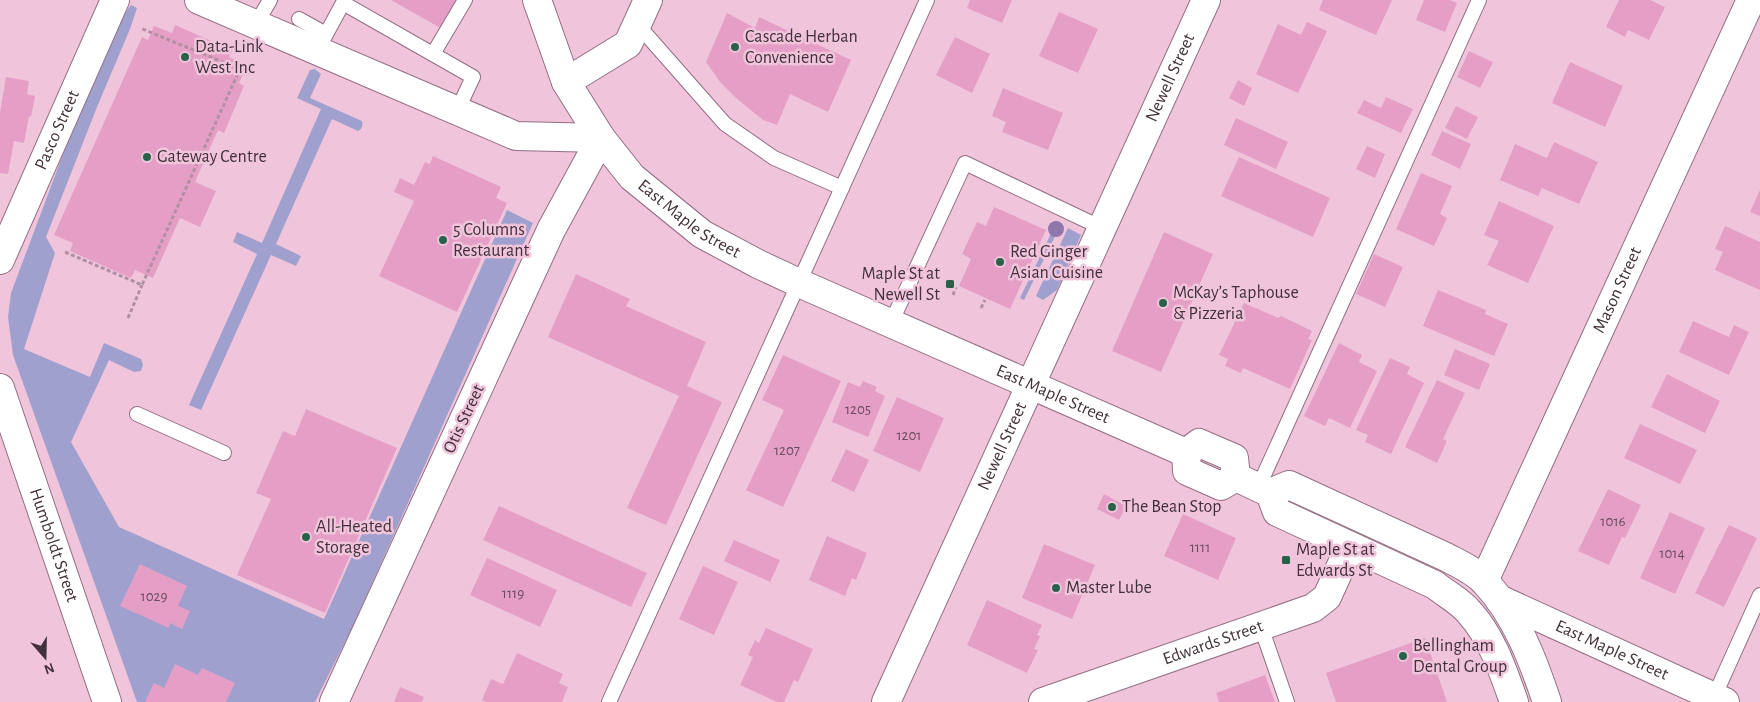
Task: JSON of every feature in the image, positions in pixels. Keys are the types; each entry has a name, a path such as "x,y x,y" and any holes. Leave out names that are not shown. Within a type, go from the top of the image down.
{"street":[{"name":"Pasco Street","path":"0,260 115,0"},
{"path":"199,0 256,24 322,42 457,111 516,136 601,138"},
{"name":"East Maple Street","path":"537,0 566,82 601,138 632,177 702,234 758,264 799,283 1186,453 1187,471 1221,486 1289,485 1446,557 1466,568 1491,590 1720,699"},
{"name":"Newell Street","path":"886,702 1206,0"},
{"name":"Mason Street","path":"1491,590 1751,0"},
{"path":"566,82 628,44 642,12"},
{"name":"Otis Street","path":"334,702 551,230 601,138"},
{"name":"Humboldt Street","path":"0,388 107,702"},
{"path":"1255,486 1277,512 1435,585 1457,602 1476,620 1489,640 1514,702"},
{"name":"Edwards Street","path":"1043,702 1314,608 1323,602 1350,546"},
{"path":"1491,590 1518,630 1534,664 1547,702"}],"lane":[{"path":"256,24 270,0"},
{"path":"433,54 466,0"},
{"path":"609,702 927,0"},
{"path":"1255,486 1479,0"},
{"path":"299,19 322,42 343,3 473,77 457,111"},
{"path":"642,12 725,124 774,158 842,188"},
{"path":"891,323 965,163 1102,228"},
{"path":"137,414 224,453"},
{"path":"1720,699 1760,595"},
{"path":"1261,627 1287,702"}],"path":[{"path":"128,318 240,69 140,28"},
{"path":"65,252 142,285"},
{"path":"953,296 956,287"},
{"path":"981,308 985,300"}],"shaded area":[{"path":"131,5 137,8 130,29 46,237 55,253 24,349 90,377 104,343 141,359 143,365 141,371 134,372 109,360 71,442 119,527 324,619 507,210 533,223 353,626 315,702 137,702 13,355 8,317 11,293 83,101 123,16"},
{"path":"315,69 321,74 310,98 362,121 362,127 358,131 332,119 276,244 301,256 296,266 271,255 201,410 189,405 257,254 233,242 237,232 262,243 321,109 297,98 310,70"},
{"path":"1056,223 1060,226 1024,300 1020,298"},
{"path":"1068,228 1081,235 1057,290 1043,300 1036,296"}],"building":[{"path":"391,0 461,0 444,30"},
{"path":"970,0 1012,0 1002,23 967,8"},
{"path":"1323,0 1392,0 1376,35 1319,10"},
{"path":"1424,0 1450,0 1457,3 1445,32 1416,20"},
{"path":"1619,0 1650,0 1665,7 1649,40 1628,30 1625,37 1606,27"},
{"path":"1059,12 1098,29 1078,73 1039,56"},
{"path":"727,13 755,28 759,17 851,60 828,112 790,94 777,125 763,120 736,98 720,82 706,62"},
{"path":"1307,22 1327,31 1298,93 1256,74 1278,24 1301,35"},
{"name":"Gateway Centre","path":"175,25 232,50 229,57 247,65 239,83 244,86 224,133 218,130 195,182 216,191 200,227 180,218 153,278 135,270 131,278 70,251 73,243 54,235 142,37 148,40 154,26 172,33"},
{"path":"955,37 990,54 972,93 936,75"},
{"path":"1469,51 1493,62 1480,88 1457,77"},
{"path":"1570,62 1623,86 1605,127 1552,103"},
{"path":"6,77 29,81 27,94 35,96 24,143 14,141 8,174 0,173 0,113"},
{"path":"1238,80 1252,88 1244,106 1229,98"},
{"path":"1003,88 1063,113 1048,150 1002,132 1006,122 992,116"},
{"path":"1386,97 1413,109 1401,133 1357,113 1364,100 1381,108"},
{"path":"1456,106 1478,117 1467,139 1445,128"},
{"path":"1236,118 1288,142 1276,169 1224,145"},
{"path":"1442,131 1471,144 1460,169 1431,155"},
{"path":"1554,142 1598,162 1579,204 1542,188 1538,196 1500,180 1515,144 1547,158"},
{"path":"1367,146 1385,154 1375,178 1356,169"},
{"name":"5 Columns Restaurant","path":"433,156 501,187 496,198 507,203 457,312 379,276 414,201 394,192 400,178 414,185 425,162 430,164"},
{"path":"1239,157 1330,198 1313,237 1221,196"},
{"path":"1421,173 1452,186 1440,214 1447,218 1434,246 1396,229"},
{"path":"1760,190 1760,216 1750,212"},
{"path":"1499,201 1554,226 1528,283 1487,265 1499,241 1484,235"},
{"path":"994,207 1046,230 1010,309 959,286 971,259 962,254 977,222 986,226"},
{"path":"1725,226 1760,242 1760,290 1715,270 1723,252 1715,249"},
{"name":"McKay’s Taphouse & Pizzeria","path":"1164,232 1213,254 1161,372 1112,351"},
{"path":"1374,254 1403,267 1385,307 1356,294"},
{"path":"576,274 630,299 626,306 706,342 687,386 722,402 666,525 627,508 679,396 548,337"},
{"path":"1438,290 1486,310 1485,314 1508,324 1494,356 1423,326"},
{"path":"1244,303 1278,318 1281,316 1312,331 1308,339 1312,340 1290,389 1243,368 1241,373 1225,366 1228,359 1219,355"},
{"path":"1693,321 1729,337 1734,325 1749,332 1729,375 1679,352"},
{"path":"1339,343 1362,355 1359,362 1377,371 1350,428 1329,418 1325,426 1304,416"},
{"path":"1455,349 1490,364 1479,390 1444,375"},
{"path":"783,355 841,381 783,507 746,490 784,410 762,400"},
{"path":"1390,358 1410,367 1407,374 1424,383 1391,454 1365,442 1368,435 1356,430"},
{"path":"1667,374 1720,401 1705,433 1651,407"},
{"path":"1437,380 1465,393 1443,439 1447,441 1437,463 1405,447"},
{"path":"863,381 877,387 875,391 885,396 868,437 832,422 848,382 860,387"},
{"path":"897,397 944,418 920,472 873,451"},
{"name":"All-Heated Storage","path":"306,409 397,448 325,613 237,575 271,499 256,493 283,431 295,436"},
{"path":"1640,424 1697,450 1680,484 1624,458"},
{"path":"846,449 869,460 854,492 831,481"},
{"path":"1608,489 1641,505 1625,538 1622,537 1609,565 1578,551"},
{"name":"The Bean Stop","path":"1104,494 1126,506 1119,520 1097,509"},
{"path":"499,506 647,573 631,607 483,540"},
{"path":"1670,512 1705,528 1675,594 1640,578"},
{"name":"Master Lube","path":"1183,514 1236,538 1218,580 1164,556"},
{"path":"1729,525 1757,538 1724,607 1695,593"},
{"path":"827,536 867,553 856,580 852,578 845,596 809,580"},
{"path":"734,540 780,560 770,582 724,561"},
{"name":"Master Lube","path":"1044,544 1095,565 1072,619 1022,598"},
{"path":"487,558 557,590 540,627 470,595"},
{"path":"140,564 187,586 178,606 190,611 182,629 170,623 169,628 120,606"},
{"path":"703,566 738,582 714,635 679,619"},
{"path":"987,600 1042,625 1037,635 1040,636 1034,649 1038,650 1027,673 967,645"},
{"path":"766,628 813,649 798,682 794,680 784,702 777,702 740,685 753,657 748,655 755,640 759,643"},
{"name":"Bellingham Dental Group","path":"1425,638 1447,702 1336,702 1326,673"},
{"path":"517,653 563,674 559,683 568,687 562,702 486,702 482,700 491,679 503,684"},
{"path":"175,664 198,675 202,668 235,683 226,702 145,702 154,683 164,688"},
{"path":"1265,675 1275,702 1219,702 1216,693"},
{"path":"400,687 424,697 422,702 394,702"}],"place":[{"name":"Cascade Herban Convenience","path":"735,47"},
{"name":"Data-Link West Inc","path":"185,57"},
{"name":"Gateway Centre","path":"147,157"},
{"name":"5 Columns Restaurant","path":"443,240"},
{"name":"Red Ginger Asian Cuisine","path":"1000,262"},
{"name":"Maple St at Newell St","path":"950,284"},
{"name":"McKay’s Taphouse & Pizzeria","path":"1163,303"},
{"name":"The Bean Stop","path":"1112,507"},
{"name":"All-Heated Storage","path":"306,537"},
{"name":"Maple St at Edwards St","path":"1286,560"},
{"name":"Master Lube","path":"1056,588"},
{"name":"Bellingham Dental Group","path":"1403,656"}]}
